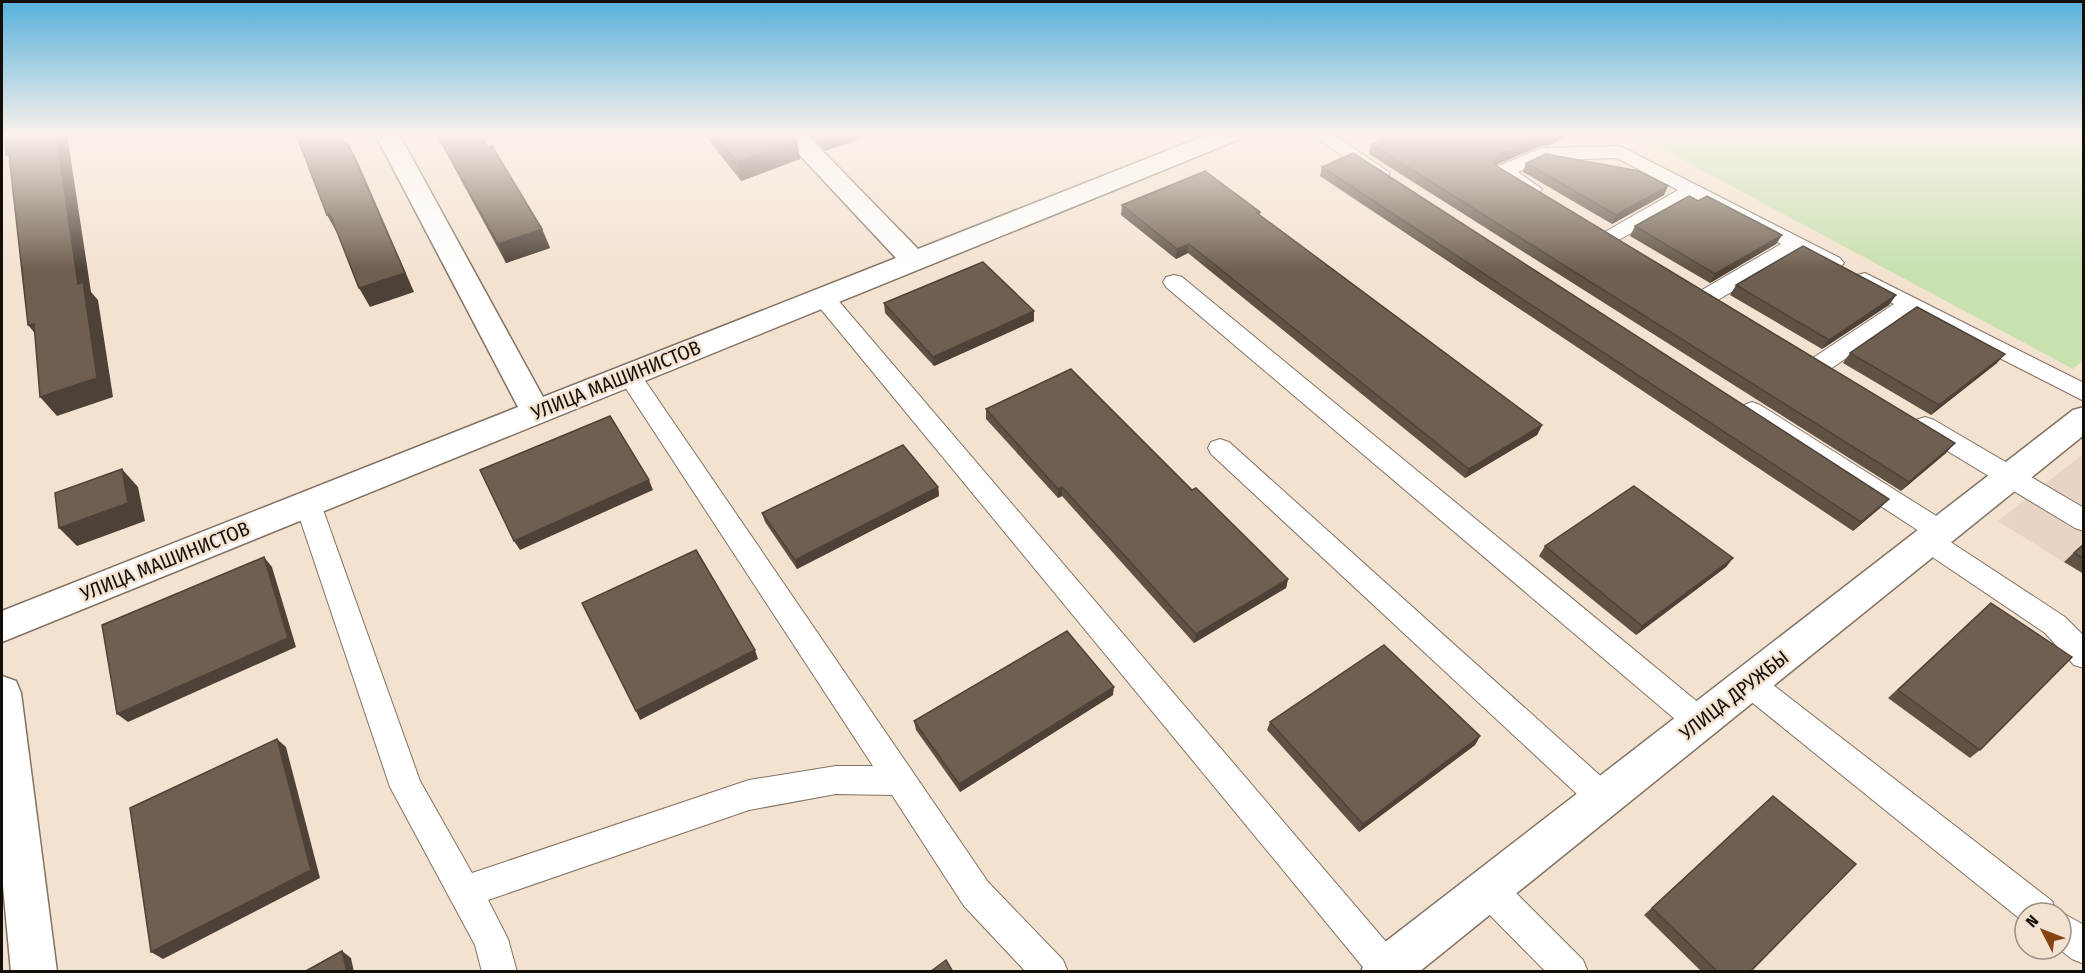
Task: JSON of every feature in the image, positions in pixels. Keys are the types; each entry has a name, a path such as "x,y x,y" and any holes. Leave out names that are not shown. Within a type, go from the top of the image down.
{"street":[{"path":"411,179 536,412"},
{"path":"836,179 914,261"},
{"name":"УЛИЦА МАШИНИСТОВ","path":"2,627 1118,179"},
{"name":"УЛИЦА ДРУЖБЫ","path":"1385,970 2084,418"},
{"path":"2,693 34,972"}],"lane":[{"path":"1390,179 1400,186"},
{"path":"1516,179 1551,201"},
{"path":"1673,179 2084,393"},
{"path":"1610,237 1693,190"},
{"path":"1590,225 1630,249"},
{"path":"1708,296 1797,244"},
{"path":"1174,282 1700,722"},
{"path":"1689,284 1729,308"},
{"path":"823,297 1385,970"},
{"path":"1821,364 1910,303"},
{"path":"1801,351 1841,376"},
{"path":"629,375 976,894 1051,972"},
{"path":"1730,397 1934,536 2055,625 2084,656"},
{"path":"1910,417 2084,521"},
{"path":"1220,448 1603,798"},
{"path":"308,504 406,787 491,939 500,972"},
{"path":"1749,683 2025,901"},
{"path":"464,892 749,795 836,780 901,782"},
{"path":"1488,889 1571,972"}],"shaded area":[{"path":"2083,454 2083,574 1998,521"}],"green space":[{"path":"1719,179 2083,179 2083,360 2073,369"}],"building":[{"path":"12,179 63,179 78,284 83,282 97,378 40,397 34,324 28,325"},
{"path":"313,179 364,179 405,273 359,288 330,214 327,215"},
{"path":"462,179 512,179 542,229 498,244"},
{"path":"1184,179 1216,179 1260,212 1257,213 1542,425 1469,469 1189,244 1177,249 1122,205"},
{"path":"1341,179 1394,179 1889,499 1861,522"},
{"path":"1427,179 1519,179 1955,443 1909,482"},
{"path":"1554,179 1655,179 1668,186 1616,215"},
{"path":"1689,196 1698,201 1707,196 1782,235 1715,274 1635,226"},
{"path":"1803,246 1896,295 1829,340 1736,285"},
{"path":"983,262 1034,311 933,357 884,303"},
{"path":"1917,307 2005,354 1939,405 1850,353"},
{"path":"1071,369 1192,490 1196,488 1288,579 1196,634 1062,487 1058,489 986,409"},
{"path":"610,416 649,480 514,541 480,470"},
{"path":"903,445 938,487 795,560 762,513"},
{"path":"122,469 128,503 59,528 55,493"},
{"path":"1634,486 1733,558 1642,626 1545,546"},
{"path":"2084,544 2084,559 2074,553"},
{"path":"696,550 755,650 636,711 582,603"},
{"path":"264,557 288,638 117,714 102,625"},
{"path":"1991,603 2072,657 1980,750 1898,690"},
{"path":"1067,631 1114,687 959,784 914,721"},
{"path":"1384,645 1480,736 1363,824 1270,722"},
{"path":"277,739 311,870 151,952 130,808"},
{"path":"1773,796 1856,864 1750,972 1718,972 1652,908"},
{"path":"342,951 347,972 304,972"},
{"path":"946,960 953,972 930,972"}]}
